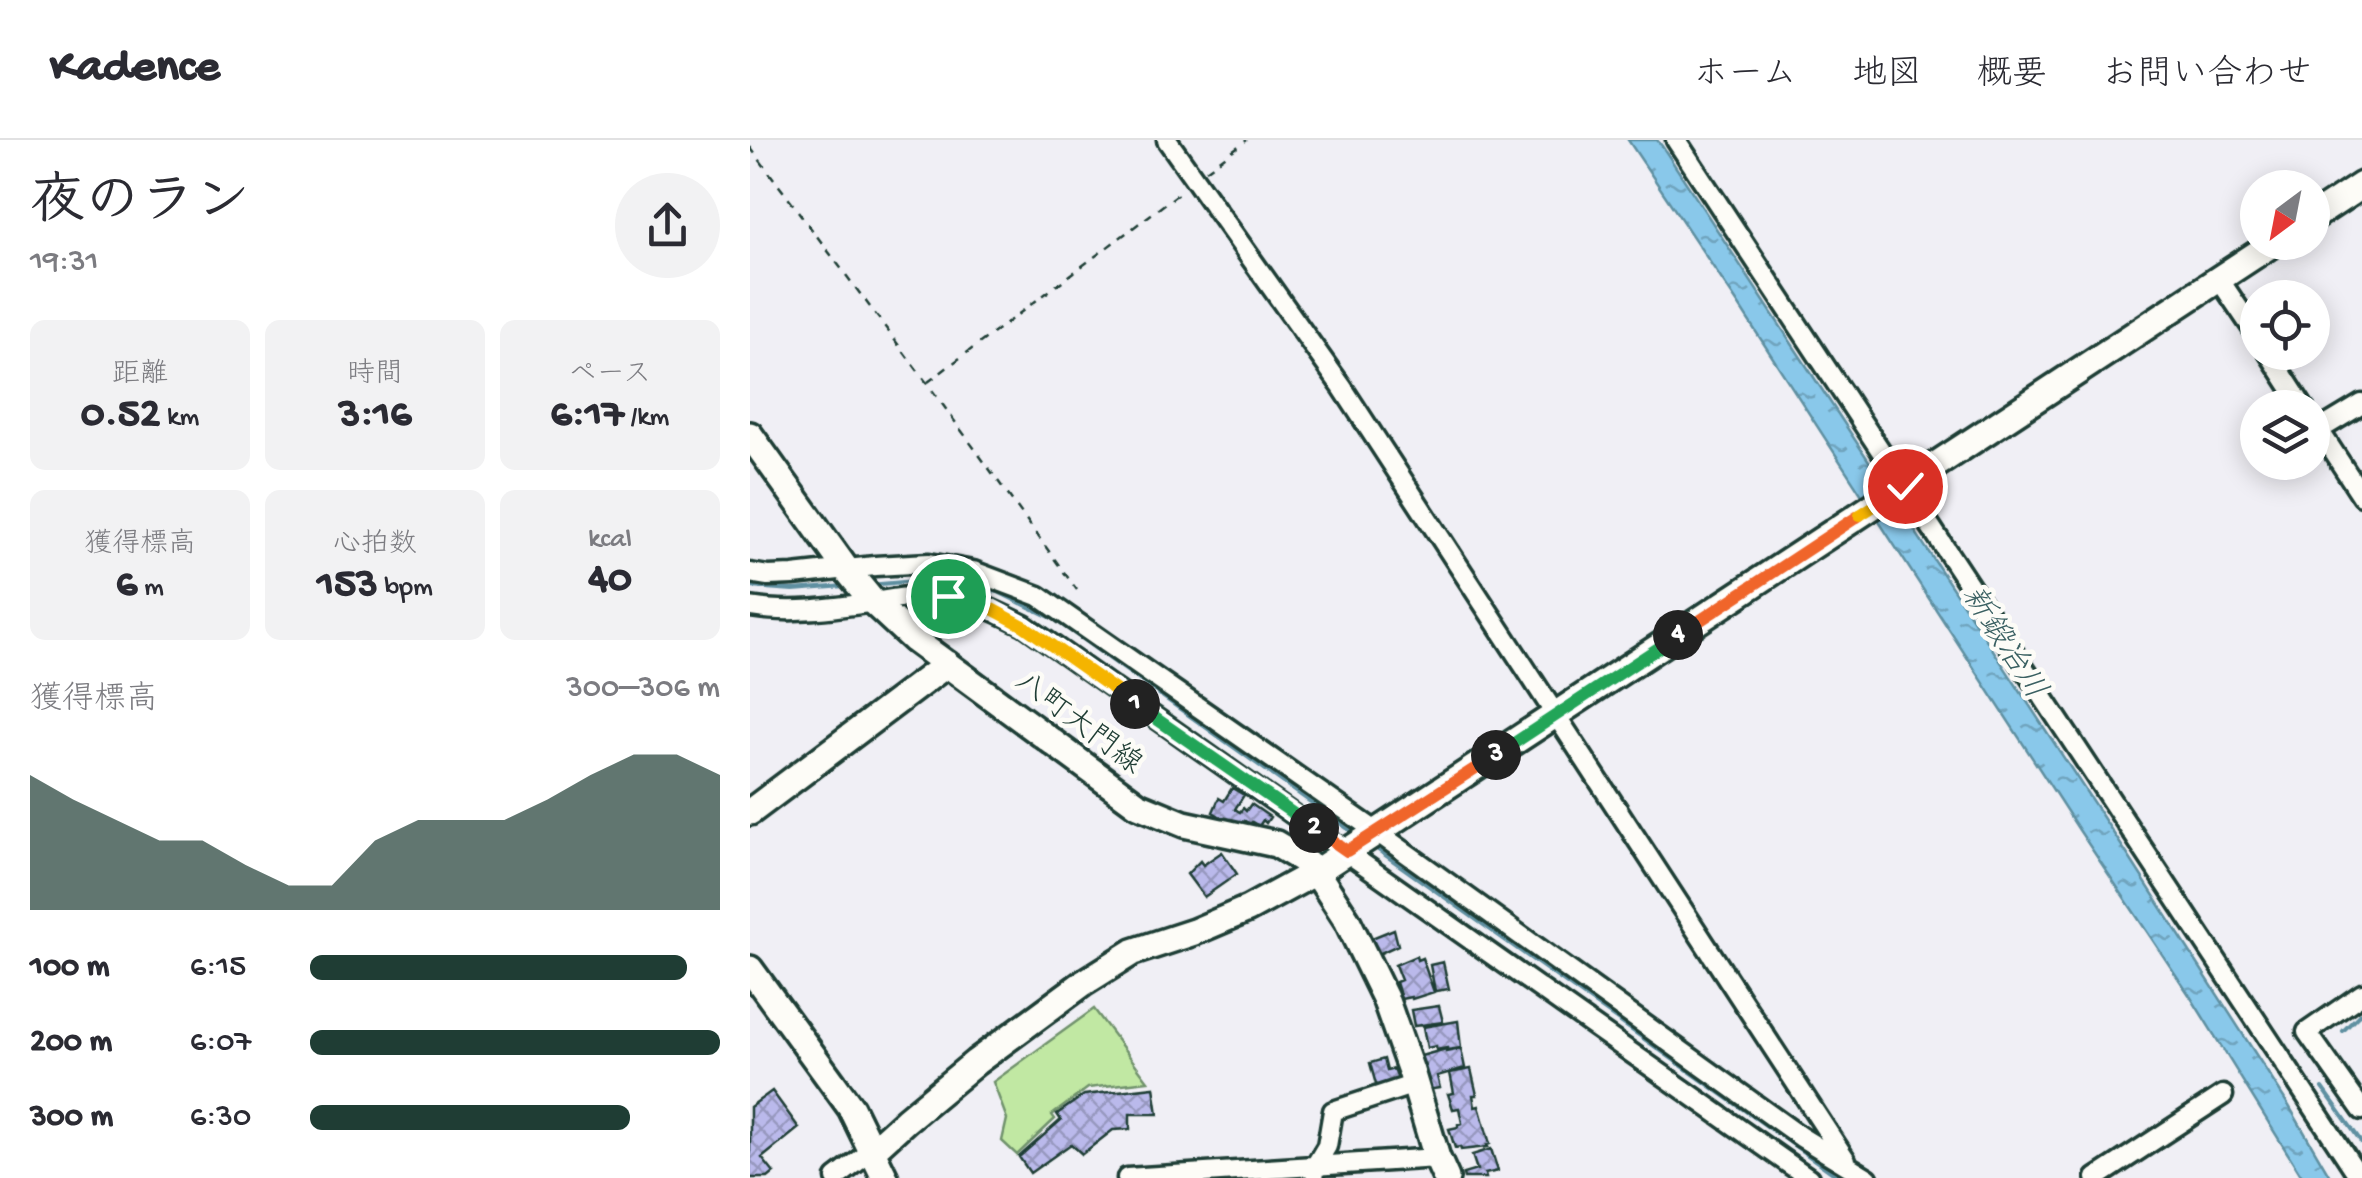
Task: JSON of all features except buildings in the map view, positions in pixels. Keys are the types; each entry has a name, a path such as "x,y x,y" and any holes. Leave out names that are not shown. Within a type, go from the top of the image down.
{"street":[{"path":"1167,140 1342,387 1858,1175"},
{"path":"1676,140 1900,489 2360,1178"},
{"path":"2330,206 2362,185"},
{"path":"836,1178 976,1062 1082,984 1133,952 1248,909 1316,872 2248,260"},
{"path":"2220,279 2240,310"},
{"path":"2330,419 2362,404"},
{"name":"八町大門線","path":"750,435 846,568 899,628 1138,805 1184,824 1276,844 1316,872 1347,920 1386,998 1441,1168"},
{"path":"2330,447 2362,496"},
{"path":"750,573 793,575 929,563 973,571 1039,596 1858,1175"},
{"path":"750,607 816,609 905,596 948,596 990,608 1024,626 1809,1178"},
{"path":"750,812 946,664"},
{"path":"750,969 852,1108 884,1178"},
{"path":"2362,994 2306,1032 2362,1110"},
{"path":"1315,1172 1326,1146 1333,1112 1415,1084"},
{"path":"2096,1178 2223,1095"},
{"path":"1127,1178 1441,1168"}],"path":[{"path":"927,382 1247,140"},
{"path":"750,147 927,382 1076,590"}],"green space":[{"path":"1094,1009 1148,1081 1088,1088 1052,1115 1055,1119 1017,1155 1002,1141 1007,1119 993,1082"}],"water":[{"path":"1628,140 1657,140 1662,146 2131,860 2331,1178 2303,1178 2190,996"}],"waterway":[{"path":"869,585 938,579 998,592 1054,619 1354,833"},
{"path":"750,587 793,590 845,586"},
{"path":"1374,847 1840,1178"},
{"path":"2343,1031 2362,1012"},
{"path":"2323,1088 2362,1143"}],"route":[{"path":"948,596 990,608 1024,626 1347,851 1905,486"}],"water label":[{"name":"新鍛冶川","path":"2006,641"}]}
